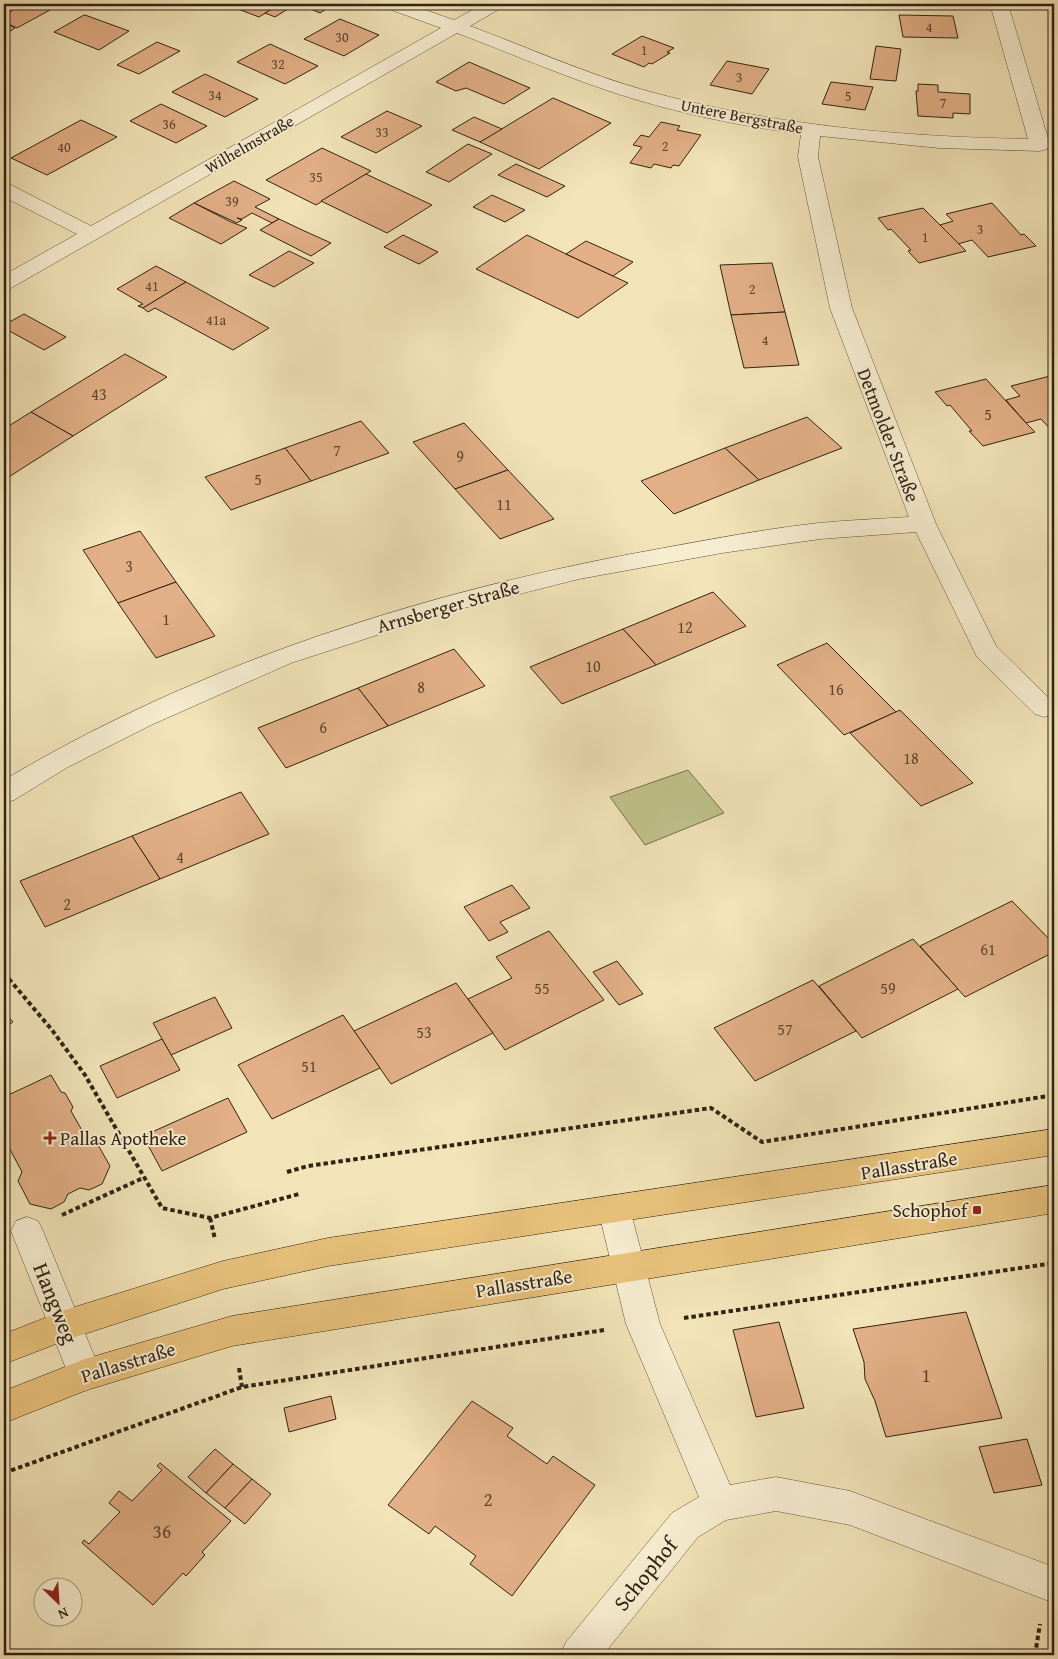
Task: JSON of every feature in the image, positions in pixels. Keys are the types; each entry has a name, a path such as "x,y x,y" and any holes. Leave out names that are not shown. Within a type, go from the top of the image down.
{"main road":[{"name":"Pallasstraße","path":"4,1349 65,1325 223,1275 328,1252 1054,1142"},
{"name":"Pallasstraße","path":"4,1407 85,1375 232,1331 627,1266 1054,1199"}],"street":[{"name":"Untere Bergstraße","path":"392,4 456,26 593,80 639,94 741,118 862,137 954,143 1040,145 999,4"},
{"name":"Wilhelmstraße","path":"4,284 495,4"},
{"name":"Detmolder Straße","path":"810,130 808,157 841,308 924,524 986,651 1044,708"},
{"path":"4,189 92,234"},
{"name":"Arnsberger Straße","path":"4,793 59,760 142,718 282,657 442,605 579,571 722,545 820,531 924,524"},
{"path":"614,1209 643,1324 720,1504"},
{"name":"Hangweg","path":"27,1231 85,1375"},
{"name":"Schophof","path":"580,1655 685,1525 720,1504 776,1494 850,1508 1054,1585"}],"path":[{"path":"4,973 43,1017 94,1089 143,1178 162,1208 210,1218 299,1194"},
{"path":"288,1172 318,1164 711,1108 762,1142 1054,1095"},
{"path":"27,1231 143,1178"},
{"path":"4,1473 242,1387 643,1324 1054,1263"}],"green space":[{"path":"688,770 724,813 645,845 610,797"}],"building":[{"path":"22,4 59,5 17,28 4,22 4,16"},
{"path":"225,4 280,4 259,17"},
{"path":"280,4 296,4 275,17 265,13"},
{"path":"312,4 334,4 320,13 306,7"},
{"path":"858,4 888,4 888,6 862,6"},
{"path":"84,15 129,31 99,50 54,32"},
{"path":"899,15 953,16 958,38 903,37"},
{"path":"340,19 379,35 344,56 304,39"},
{"path":"4,22 15,28 4,35"},
{"path":"642,36 674,48 667,52 670,53 644,67 612,54"},
{"path":"157,42 180,51 139,74 117,65"},
{"path":"270,44 318,66 285,84 237,62"},
{"path":"876,46 901,49 896,81 870,79"},
{"path":"727,61 769,69 752,94 710,85"},
{"path":"469,62 530,88 504,104 466,88 456,91 436,82"},
{"path":"205,74 258,99 225,117 172,92"},
{"path":"831,82 873,87 865,110 822,104"},
{"path":"918,84 938,85 938,92 970,94 970,114 953,113 953,118 918,116 916,91 918,91"},
{"path":"553,98 611,123 539,169 480,142"},
{"path":"161,104 207,126 176,143 130,121"},
{"path":"387,111 422,126 376,153 341,137"},
{"path":"474,117 502,129 480,142 452,130"},
{"path":"81,120 117,137 47,175 11,158"},
{"path":"661,122 680,126 677,130 701,135 679,166 673,165 671,168 654,164 651,168 630,163 642,147 633,145 641,135 649,137"},
{"path":"468,144 492,154 449,182 426,172"},
{"path":"322,148 371,171 316,205 266,180"},
{"path":"516,164 565,186 547,197 498,175"},
{"path":"366,174 432,205 387,233 321,201"},
{"path":"234,181 270,199 255,207 279,219 272,223 252,213 242,219 237,218 242,220 237,223 194,203"},
{"path":"492,195 525,210 505,222 473,207"},
{"path":"194,203 247,228 221,244 169,218"},
{"path":"992,203 1021,235 1024,234 1036,246 988,257 972,240 958,244 940,225 953,221 946,214"},
{"path":"923,208 966,251 919,263 908,251 911,250 891,229 888,230 878,218"},
{"path":"279,219 331,243 311,256 260,230"},
{"path":"403,235 438,252 419,264 384,247"},
{"path":"527,235 628,283 578,318 476,269"},
{"path":"586,241 633,262 613,276 566,254"},
{"path":"289,251 314,263 274,287 249,275"},
{"path":"772,263 785,312 731,315 720,265"},
{"path":"156,266 186,282 143,308 138,306 143,304 117,289"},
{"path":"186,282 269,328 233,350 155,308 148,312 143,308"},
{"path":"785,312 799,365 744,368 731,315"},
{"path":"24,314 66,337 44,350 4,328 4,325"},
{"path":"125,354 167,377 73,436 31,412"},
{"path":"1054,375 1054,433 1041,419 1026,423 1006,400 1020,396 1011,386"},
{"path":"986,379 1035,432 983,446 969,431 972,431 950,405 947,406 935,392"},
{"path":"31,412 73,436 4,480 4,429"},
{"path":"807,417 842,448 759,480 725,448"},
{"path":"361,421 389,453 311,481 285,448"},
{"path":"464,423 508,470 455,489 413,442"},
{"path":"285,448 311,481 231,510 205,477"},
{"path":"725,448 759,480 674,514 641,481"},
{"path":"508,470 554,519 500,539 455,489"},
{"path":"140,531 176,582 118,603 83,550"},
{"path":"176,582 215,636 156,658 118,603"},
{"path":"713,592 746,626 656,665 623,629"},
{"path":"623,629 656,665 562,704 530,667"},
{"path":"827,643 896,712 844,735 777,665"},
{"path":"454,649 485,686 388,726 358,688"},
{"path":"358,688 388,726 286,768 258,728"},
{"path":"900,710 973,783 921,806 850,733"},
{"path":"241,792 269,834 160,879 132,836"},
{"path":"132,836 160,879 45,927 20,881"},
{"path":"512,885 530,908 500,922 508,932 489,941 464,907"},
{"path":"1012,901 1054,944 1054,952 965,997 920,946"},
{"path":"549,931 604,1000 505,1050 468,999 512,978 496,957"},
{"path":"913,939 958,989 862,1038 819,986"},
{"path":"617,961 643,994 619,1005 593,972"},
{"path":"813,980 856,1031 755,1081 714,1028"},
{"path":"456,983 493,1033 391,1084 354,1031"},
{"path":"215,997 232,1028 171,1055 153,1023"},
{"path":"4,1012 13,1022 4,1028"},
{"path":"343,1015 380,1068 272,1119 238,1065"},
{"path":"162,1039 180,1070 117,1098 100,1066"},
{"path":"51,1075 73,1107 71,1111 88,1141 97,1143 110,1166 102,1184 89,1190 80,1188 68,1194 64,1202 51,1209 30,1204 18,1181 22,1172 4,1138 4,1097"},
{"path":"228,1098 247,1132 162,1171 143,1136"},
{"path":"966,1312 1002,1418 886,1437 875,1401 865,1379 864,1362 853,1329"},
{"path":"779,1322 804,1408 756,1417 733,1330"},
{"path":"331,1396 336,1419 289,1432 284,1408"},
{"path":"472,1401 513,1428 507,1436 547,1464 553,1456 595,1485 512,1596 470,1564 476,1556 435,1526 429,1534 388,1505"},
{"path":"1027,1439 1042,1485 994,1493 979,1447"},
{"path":"215,1449 233,1464 206,1493 188,1477"},
{"path":"160,1463 231,1521 202,1552 205,1555 186,1576 183,1573 153,1605 82,1543 84,1540 89,1544 120,1512 109,1503 119,1491 132,1501 162,1470 157,1466"},
{"path":"233,1464 252,1479 225,1508 206,1493"},
{"path":"252,1479 271,1494 245,1524 225,1508"}],"place":[{"name":"Pallas Apotheke","path":"50,1138"},
{"name":"Schophof","path":"977,1210"}]}
